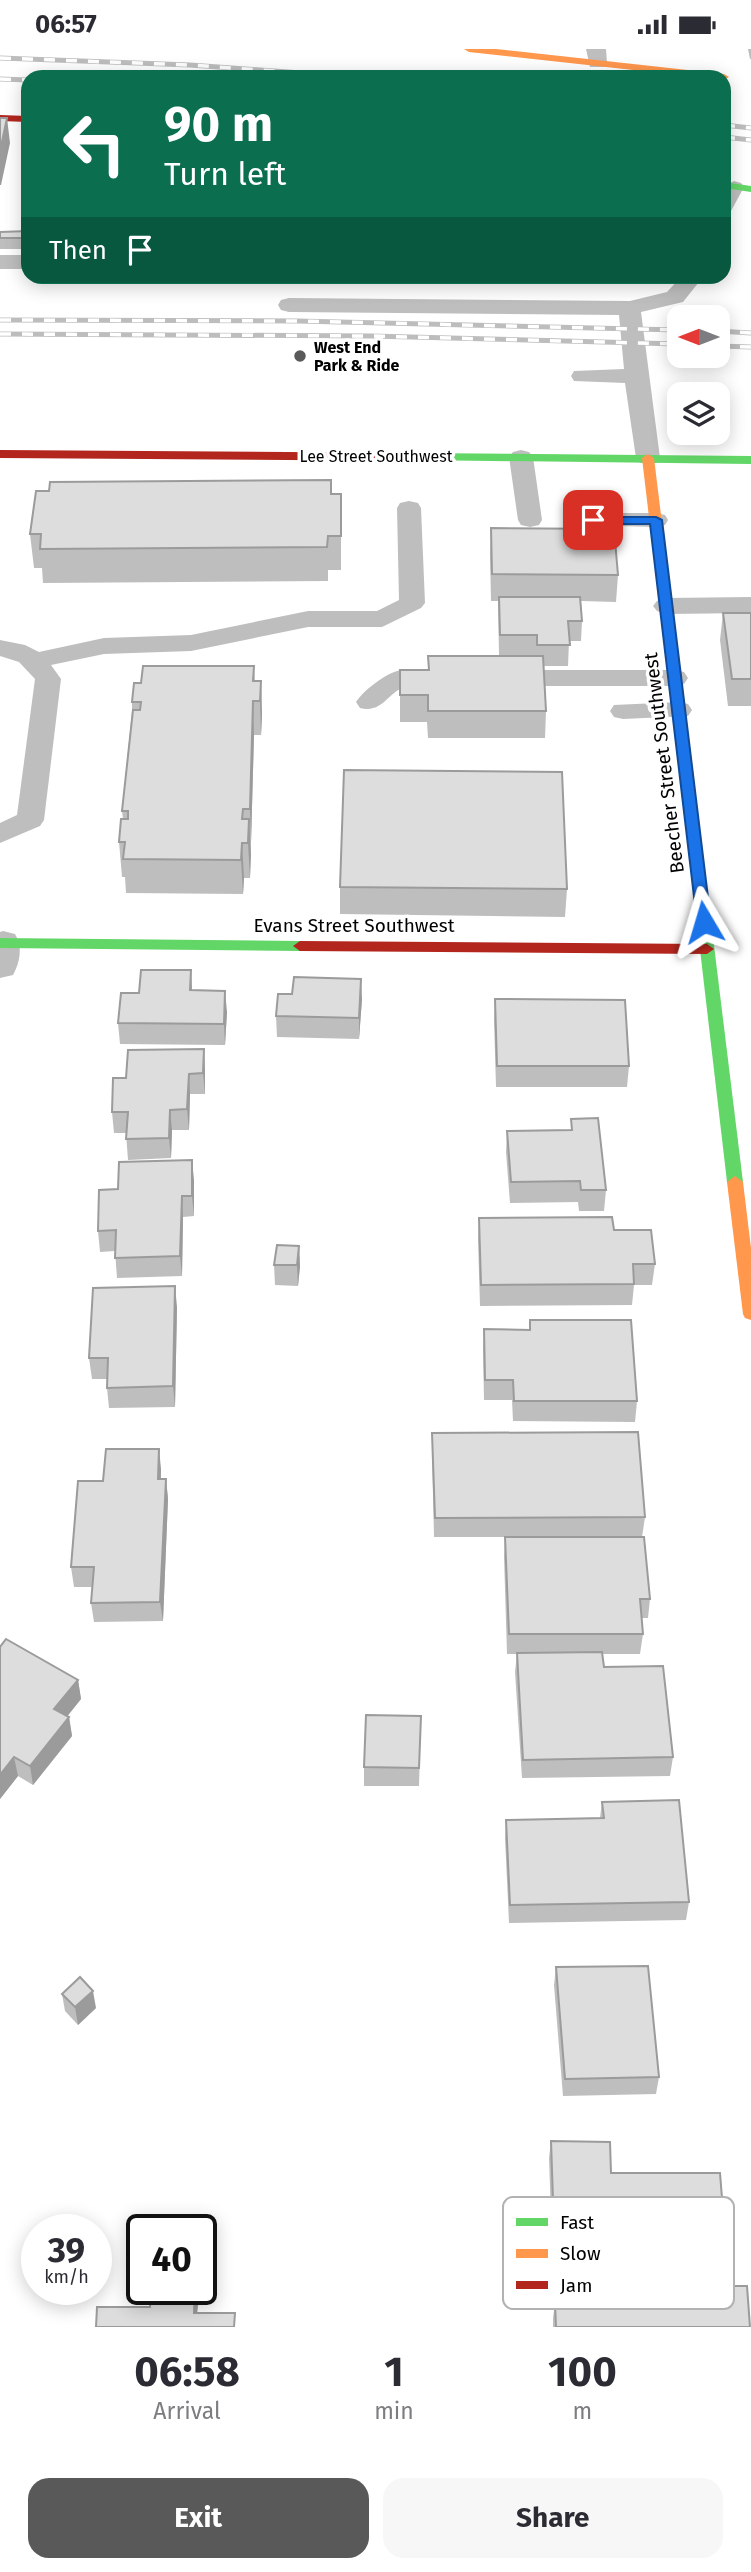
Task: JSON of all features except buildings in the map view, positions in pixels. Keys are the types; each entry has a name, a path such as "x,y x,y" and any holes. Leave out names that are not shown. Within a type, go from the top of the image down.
{"street":[{"path":"469,49 596,56 681,70"},
{"path":"0,118 21,119"},
{"name":"Lee Street Southwest","path":"0,454 648,457 751,460"},
{"name":"Beecher Street Southwest","path":"648,457 751,1314"},
{"name":"Evans Street Southwest","path":"1,951 707,949"}],"lane":[{"path":"0,262 21,262"},
{"path":"289,305 630,308 675,297 686,284"},
{"path":"630,308 636,376 648,457"},
{"path":"582,376 636,376"},
{"path":"521,457 530,520"},
{"path":"35,661 104,646 191,643 308,619 382,619 412,603 409,508"},
{"path":"593,520 656,520"},
{"path":"666,606 751,605"},
{"path":"0,648 13,648 35,661 48,679 30,820 0,834"},
{"path":"369,702 400,678 675,678"},
{"path":"623,711 679,710"}],"railway":[{"path":"0,58 259,70"},
{"path":"0,79 21,80"},
{"path":"731,126 751,128"},
{"path":"731,138 751,140"},
{"path":"0,320 297,321 667,330"},
{"path":"730,332 751,333"},
{"path":"0,334 371,336 667,344"},
{"path":"730,346 751,347"}],"traffic: fast":[{"path":"731,186 751,189"},
{"path":"418,457 751,460"},
{"path":"698,872 735,1182"},
{"path":"0,943 300,946"}],"traffic: slow":[{"path":"469,49 660,70"},
{"path":"648,458 698,872"},
{"path":"735,1182 751,1314"}],"traffic: jam":[{"path":"0,118 21,119"},
{"path":"0,454 418,457"},
{"path":"300,946 707,949"}],"place":[{"name":"West End Park & Ride","path":"300,356"}],"route":[{"path":"593,520 656,520 704,922"}]}
